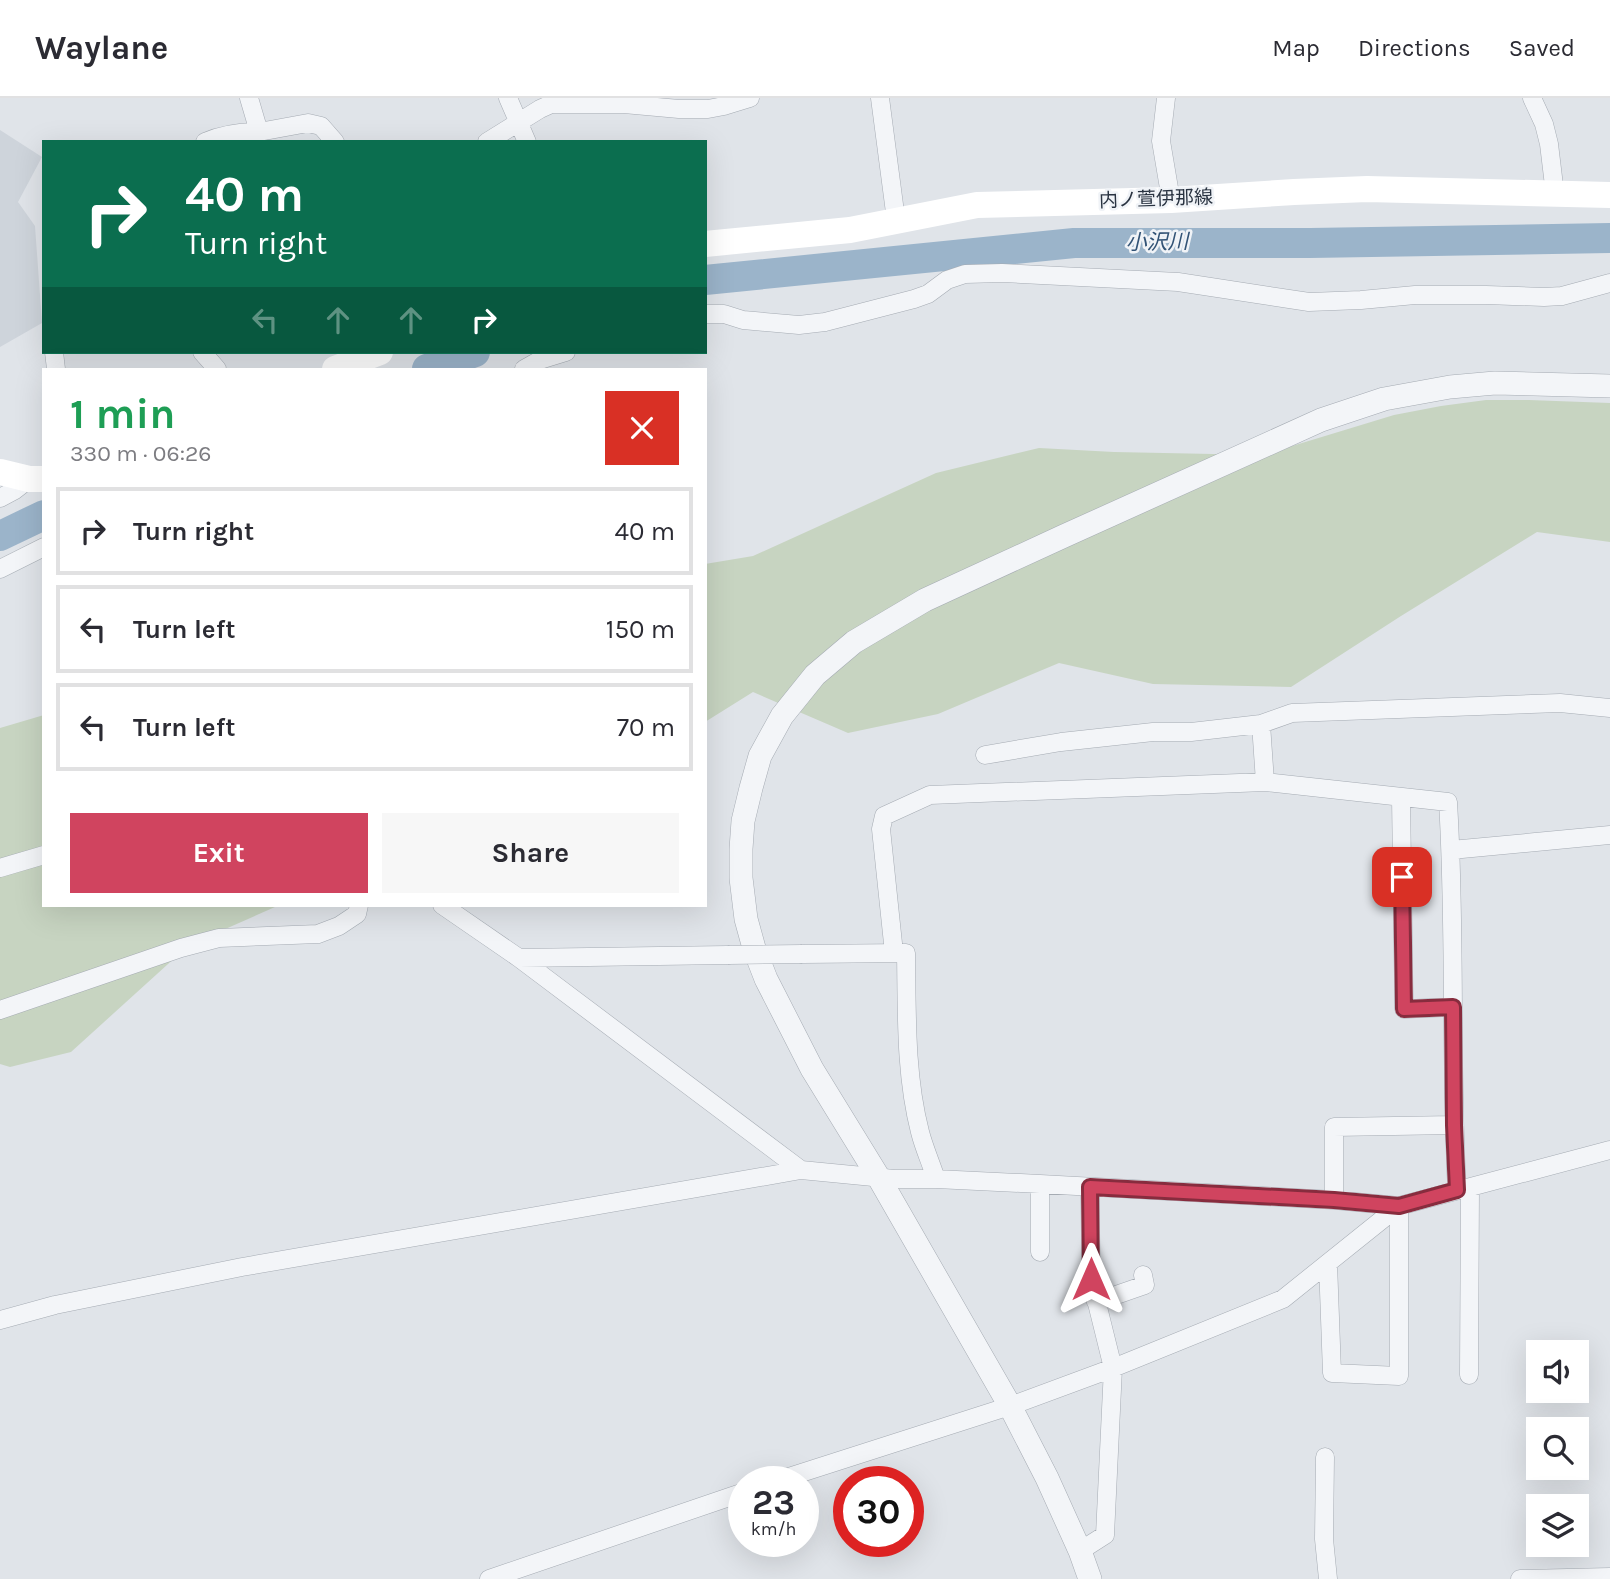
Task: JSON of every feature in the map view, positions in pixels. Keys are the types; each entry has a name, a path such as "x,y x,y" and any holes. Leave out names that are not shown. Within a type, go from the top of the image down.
{"main road":[{"name":"内ノ萱伊那線","path":"707,244 850,230 977,205 1171,200 1367,190 1610,195"},
{"path":"338,368 375,354"},
{"path":"0,471 36,479"}],"street":[{"path":"248,98 259,132"},
{"path":"508,98 526,140"},
{"path":"490,140 540,108 551,104 679,104 708,109 750,98"},
{"path":"880,98 896,220"},
{"path":"1166,98 1161,141 1171,200"},
{"path":"1532,98 1544,124 1549,144 1555,194"},
{"path":"212,140 239,132 259,132 308,124 321,126 333,140"},
{"path":"707,314 724,314 743,320 799,326 825,322 914,299 928,294 947,280 965,274 1002,273 1178,282 1309,302 1415,295 1544,298 1610,284"},
{"path":"204,354 216,368"},
{"path":"526,368 560,354"},
{"path":"1090,1579 1047,1478 1010,1406 813,1069 766,979 751,939 742,899 743,821 760,756 782,716 815,675 855,642 925,600 1321,420 1384,399 1450,387 1495,383 1610,386"},
{"path":"0,498 36,479"},
{"path":"0,569 42,548"},
{"path":"985,755 1061,742 1261,724 1292,713 1560,703 1610,708"},
{"path":"1261,724 1265,782"},
{"path":"894,953 881,829 884,816 930,795 1265,782 1448,802 1451,850 1454,1125 1464,1189 1469,1375"},
{"path":"1401,797 1404,1009 1453,1007"},
{"path":"1451,850 1610,835"},
{"path":"0,868 42,856"},
{"path":"0,1010 219,937 318,933 340,926 357,914 359,907"},
{"path":"445,907 519,958 801,1171"},
{"path":"519,958 906,953 911,1083 920,1131 936,1179"},
{"path":"1334,1200 1334,1127 1454,1125"},
{"path":"0,1320 55,1305 242,1268 801,1171 879,1178 1040,1184 1399,1206 1610,1150"},
{"path":"1040,1184 1040,1252"},
{"path":"1080,1551 1105,1535 1113,1368 1091,1279 1090,1187"},
{"path":"819,1467 1010,1406 1113,1368 1283,1299 1399,1206"},
{"path":"1328,1263 1332,1373 1399,1376 1399,1206"},
{"path":"1096,1303 1145,1285 1143,1275"},
{"path":"1325,1457 1324,1539 1328,1579"},
{"path":"489,1579 728,1497"},
{"path":"1520,1579 1610,1577"}],"shaded area":[{"path":"0,130 42,157 18,202 35,226 42,323 0,347"}],"green space":[{"path":"1486,400 1610,403 1610,542 1537,532 1291,687 1153,684 1059,663 938,714 848,733 753,692 707,721 707,564 753,556 936,473 1039,448 1263,455 1394,415"},
{"path":"42,716 42,907 275,907 189,945 71,1052 10,1067 0,1064 0,728"}],"waterway":[{"name":"小沢川","path":"707,280 1074,243 1310,243 1610,238"},
{"name":"小沢川","path":"430,368 469,354"},
{"name":"小沢川","path":"0,536 42,516"}],"route":[{"path":"1091,1279 1090,1187 1399,1206 1457,1190 1453,1007 1404,1009 1402,877"}]}
